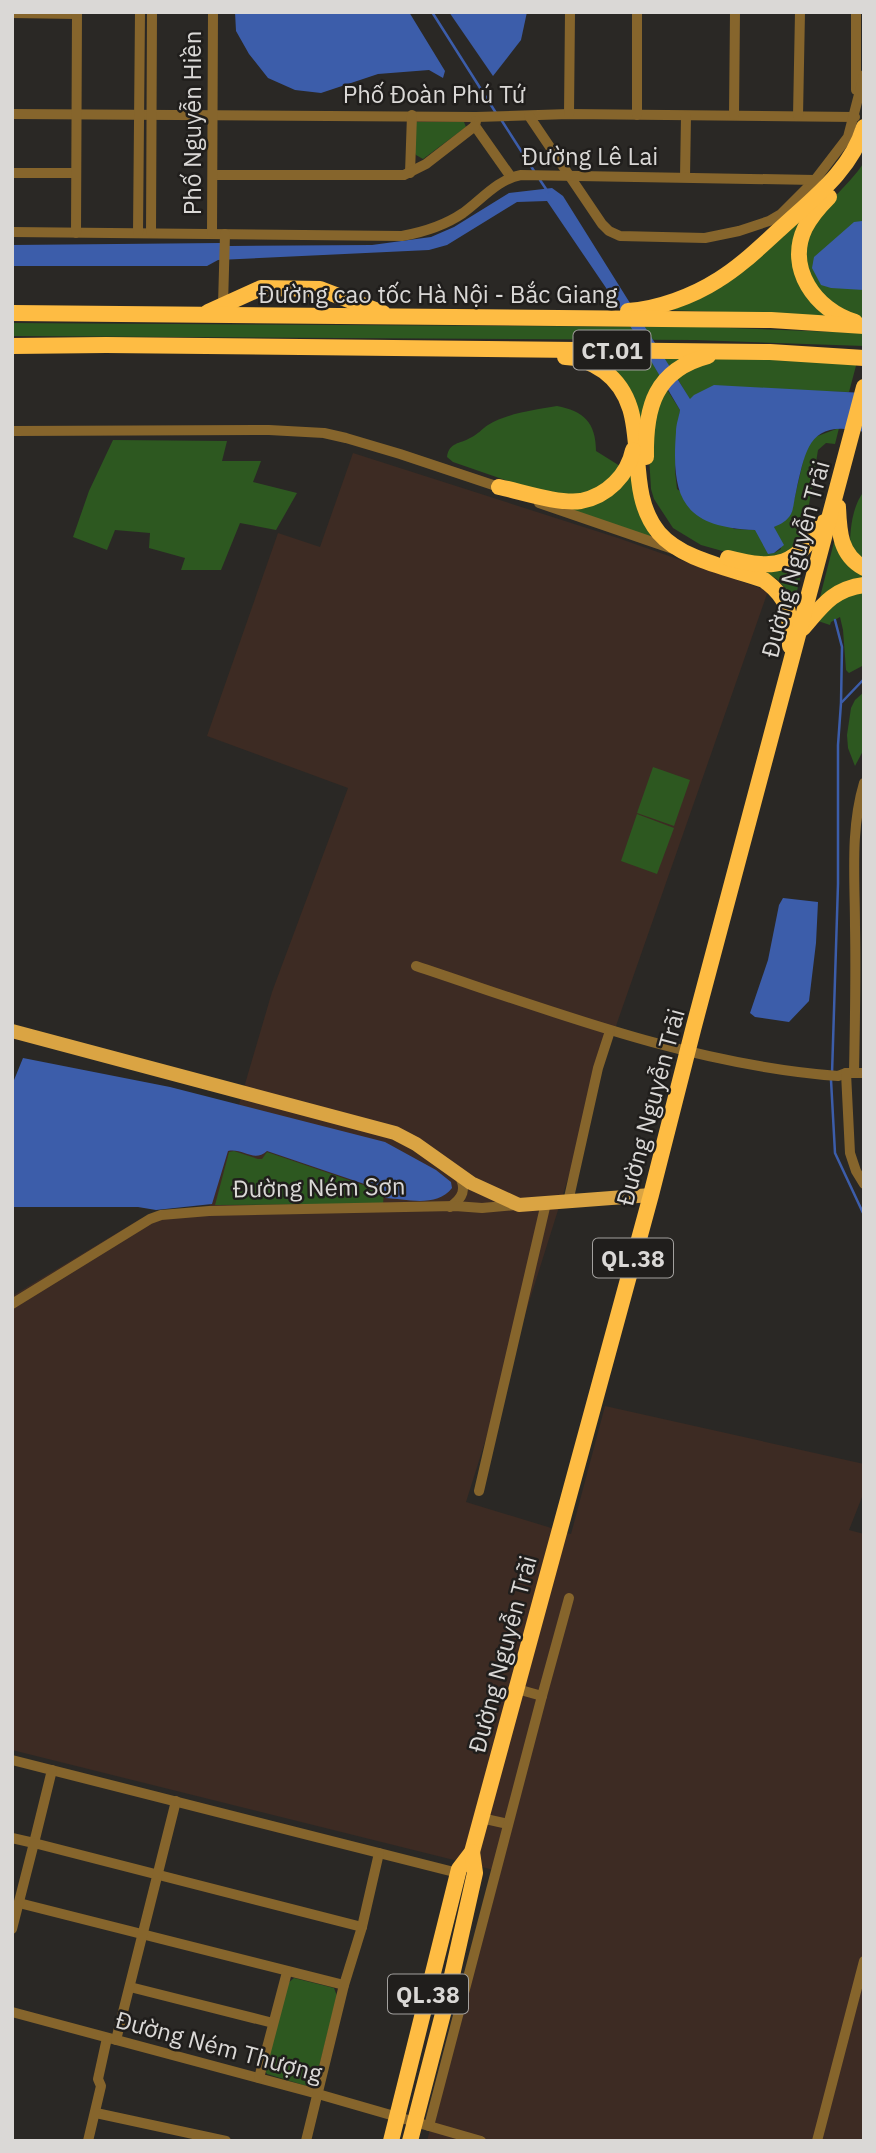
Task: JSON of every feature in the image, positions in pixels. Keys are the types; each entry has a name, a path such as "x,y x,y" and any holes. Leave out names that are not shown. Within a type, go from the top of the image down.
{"highway":[{"path":"458,316 500,310 631,311 692,294 743,262 830,184 855,150 858,118"},
{"path":"864,152 817,210 806,228 800,246 804,279 814,296 826,308 864,325"},
{"path":"204,315 261,288 320,289 391,316"},
{"name":"Đường cao tốc Hà Nội - Bắc Giang","path":"12,313 771,320 864,325"},
{"name":"CT.01","path":"12,346 769,352 859,358"},
{"path":"360,348 397,355 574,357 608,374 625,393 633,414 640,491 648,517 664,539 682,552 764,580 784,598 789,613 790,663"},
{"path":"831,512 805,549 779,563 747,563 685,542 662,521 650,496 646,474 649,411 656,394 671,374 685,363 706,357 859,358"},
{"name":"Đường Nguyễn Trãi","path":"391,2141 459,1869 472,1852 517,1689 651,1195 864,387"},
{"path":"499,487 566,501 582,500 607,489 618,480 631,460 635,441"},
{"path":"838,487 842,544 852,561 864,568"},
{"path":"799,632 835,594 850,587 864,585"},
{"name":"Đường Nguyễn Trãi","path":"410,2141 422,2123 469,1942 475,1873 472,1852"}],"main road":[{"path":"12,1034 388,1131 416,1144 486,1191 519,1205"},
{"name":"Đường Ném Sơn","path":"519,1205 651,1195"}],"street":[{"path":"140,12 146,29 146,116 151,233"},
{"path":"146,29 152,12"},
{"name":"Phố Nguyễn Hiền","path":"212,233 213,12"},
{"path":"569,114 570,12"},
{"path":"637,12 637,115"},
{"path":"734,115 735,12"},
{"path":"798,116 800,12"},
{"path":"856,12 858,118"},
{"path":"12,13 77,13 76,233"},
{"path":"529,116 608,231 629,238 705,238 769,221 781,214 815,180 848,137 858,118 864,75"},
{"name":"Phố Đoàn Phú Tứ","path":"12,114 412,115 478,120 569,114 858,118"},
{"path":"410,173 412,115"},
{"path":"138,233 146,116"},
{"path":"685,177 686,116"},
{"path":"213,175 410,173 426,164 478,120 516,176"},
{"path":"12,173 76,173"},
{"name":"Đường Lê Lai","path":"12,232 355,237 410,235 430,230 460,215 502,182 516,176 815,180"},
{"path":"223,305 225,234"},
{"path":"12,431 269,430 324,433 499,487 682,552"},
{"path":"864,783 858,802 854,837 856,978 850,1153 864,1184"},
{"path":"416,966 610,1031 740,1064 819,1074 851,1074"},
{"path":"568,1202 598,1068 610,1031"},
{"path":"450,1207 459,1200 464,1190 464,1184 457,1173"},
{"path":"479,1491 545,1203"},
{"name":"Đường Ném Sơn","path":"12,1304 150,1219 162,1215 209,1211 482,1208 519,1205"},
{"path":"469,1942 508,1825 569,1598"},
{"path":"517,1689 542,1696"},
{"path":"12,1760 458,1873"},
{"path":"12,1929 52,1770"},
{"path":"88,2141 101,2086 98,2079 130,1987 176,1801"},
{"path":"481,1818 508,1825"},
{"path":"12,1838 362,1927"},
{"path":"306,2141 379,1853"},
{"path":"19,1903 344,1986"},
{"path":"817,2141 864,1961"},
{"path":"259,2078 287,1972"},
{"path":"130,1987 273,2023"},
{"name":"Đường Ném Thượng","path":"12,2012 481,2141"},
{"path":"96,2113 226,2141"},
{"path":"161,2141 165,2128"}],"shaded area":[{"path":"353,453 618,538 768,591 617,1023 466,1502 571,1534 605,1406 864,1464 864,1492 849,1530 864,1534 864,2141 427,2141 498,1871 12,1750 12,1296 140,1219 209,1207 272,992 348,788 207,736 278,533 320,547"}],"green space":[{"path":"415,122 464,122 466,127 423,159 414,151"},
{"path":"864,162 864,319 851,316 815,293 803,245 810,226"},
{"path":"818,201 796,250 829,316 668,310"},
{"path":"12,323 702,327 864,333 864,346 695,340 12,336"},
{"path":"587,353 692,357 641,424 638,415"},
{"path":"714,359 857,362 849,392 801,391 690,400 676,376"},
{"path":"666,388 680,410 675,471 677,489 734,529 756,530 774,553 781,549 774,527 791,513 806,449 815,437 839,428 835,444 826,443 818,450 807,517 809,533 805,542 775,558 733,554 701,545 673,528 654,499 649,456 653,417"},
{"path":"557,406 581,415 594,432 596,451 620,466 613,477 595,489 571,497 528,488 453,462 447,457 453,446 473,437 496,421 521,412"},
{"path":"113,440 227,441 222,461 261,461 253,482 297,493 276,530 240,523 221,570 181,570 185,558 149,548 150,533 115,530 107,550 73,537 89,491"},
{"path":"630,470 651,537 563,508"},
{"path":"864,491 864,563 850,548 854,511"},
{"path":"834,542 841,554 864,574 864,582 818,605"},
{"path":"806,555 795,599 777,579 752,567"},
{"path":"864,590 864,665 849,673 846,670 840,617 830,625 818,621 835,602"},
{"path":"864,692 864,749 855,766 848,748 847,735 851,708"},
{"path":"653,767 690,780 674,826 637,813"},
{"path":"637,814 674,828 657,874 621,861"},
{"path":"234,1151 258,1159 262,1159 267,1152 384,1192 383,1204 215,1205 229,1152"},
{"path":"294,1978 334,1988 337,1996 315,2083 310,2087 267,2074 264,2069 287,1984"}],"water":[{"path":"235,12 409,12 445,71 443,78 429,70 378,74 321,93 295,90 268,78 249,54 236,31"},
{"path":"449,12 527,12 521,40 493,76"},
{"path":"552,188 563,196 690,399 714,385 864,393 864,432 832,430 821,434 807,450 791,514 788,519 774,527 784,545 774,553 768,554 755,530 712,523 697,515 687,505 676,475 676,429 680,410 619,307 547,201 517,202 447,245 429,250 218,260 207,266 12,266 12,245 372,245 431,237 454,227 509,193"},
{"path":"862,221 864,290 821,285 812,268 814,257 854,222"},
{"path":"783,898 818,902 809,1001 789,1022 755,1017 750,1013 768,960 779,905"},
{"path":"23,1058 170,1087 385,1142 436,1170 451,1182 452,1188 446,1194 430,1200 385,1198 385,1191 267,1151 258,1156 228,1151 212,1204 156,1210 138,1207 12,1207 12,1085"}],"waterway":[{"path":"432,12 496,113"},
{"path":"502,121 534,171"},
{"path":"540,180 548,192"},
{"path":"832,1074 842,647 835,620"},
{"path":"842,702 864,679"},
{"path":"831,1080 835,1153 864,1215"}]}
